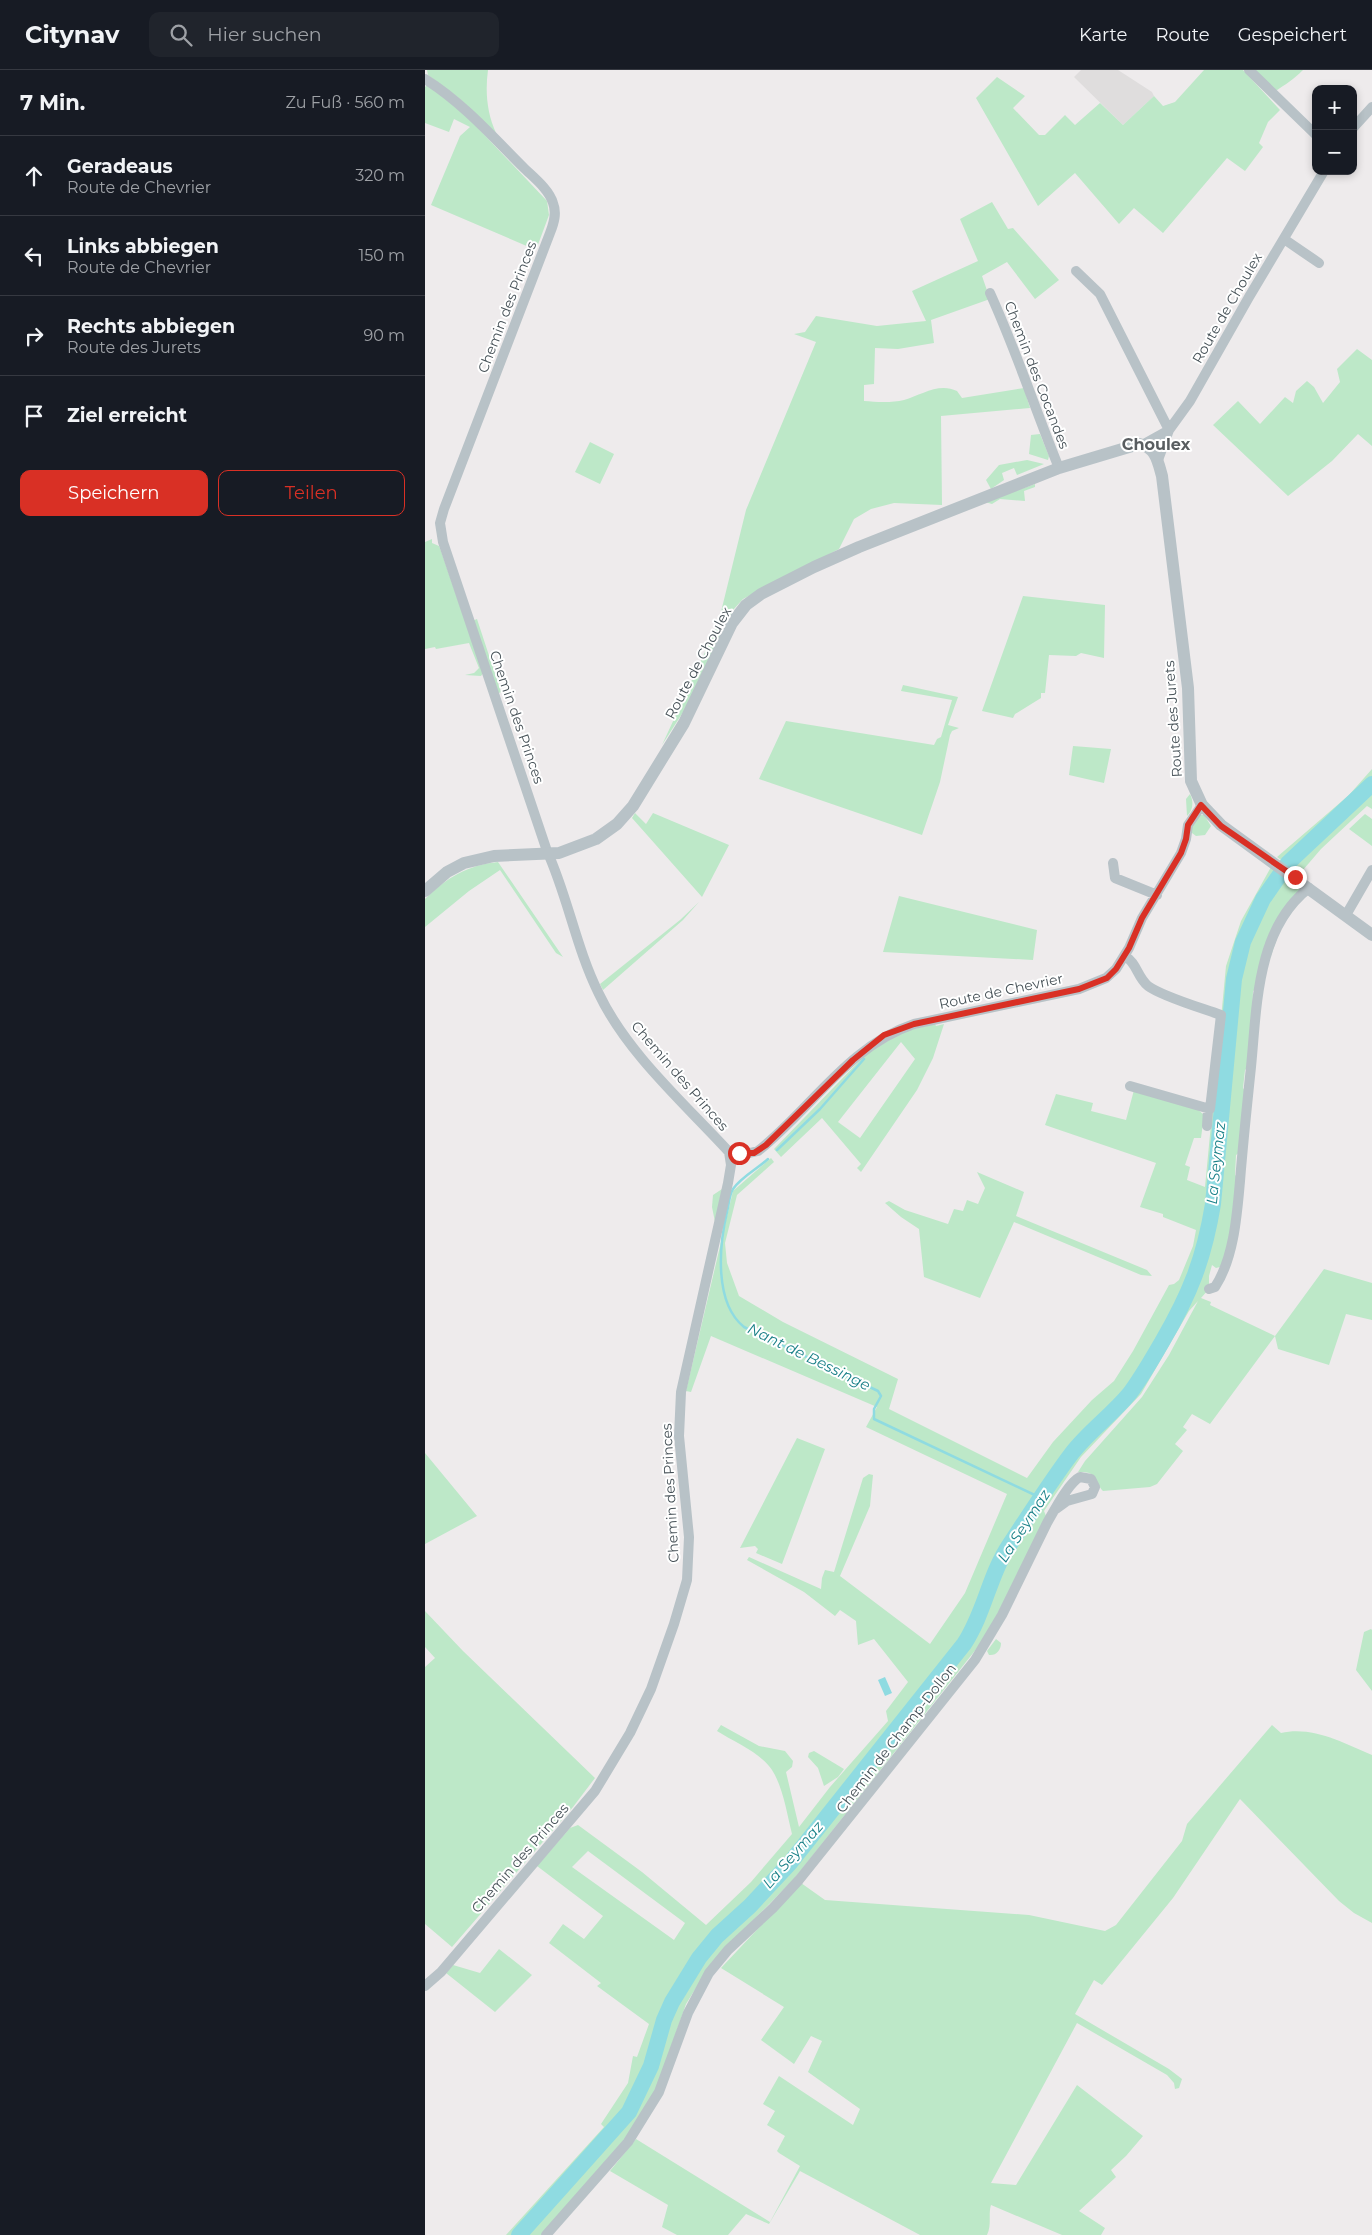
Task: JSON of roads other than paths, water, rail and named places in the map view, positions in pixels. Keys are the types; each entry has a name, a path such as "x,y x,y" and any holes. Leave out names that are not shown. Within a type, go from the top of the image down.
{"street":[{"path":"1249,70 1312,131"},
{"name":"Chemin des Princes","path":"425,79 443,91 469,113 541,186 552,199 554,207 551,233 447,499 440,523 443,542 588,969 603,1002 619,1027 646,1062 729,1152 730,1175 689,1352 679,1413 681,1470 689,1537 687,1580 651,1689 630,1733 591,1796 441,1972 425,1986"},
{"path":"1357,124 1372,108"},
{"name":"Route de Choulex","path":"1157,460 1169,430 1190,401 1323,175"},
{"path":"1284,239 1319,263"},
{"path":"1076,271 1100,294 1169,430 1146,446"},
{"name":"Chemin des Cocandes","path":"990,293 1018,358 1059,468"},
{"name":"Route de Choulex","path":"425,890 447,872 473,860 493,856 549,855 568,851 596,839 617,824 627,812 689,713 732,623 741,611 755,598 814,567 859,547 1059,468 1146,446"},
{"name":"Route des Jurets","path":"1146,446 1157,460 1170,533 1188,688 1191,776 1201,805 1221,826 1295,877 1372,935"},
{"name":"Route de Chevrier","path":"729,1152 745,1154 758,1151 853,1060 884,1035 914,1024 1094,984 1116,969 1125,956 1142,918 1181,853 1188,825 1201,805"},
{"path":"1113,863 1115,878 1157,895"},
{"path":"1346,915 1372,870"},
{"path":"1209,1289 1215,1287 1224,1269 1236,1215 1262,973 1277,928 1287,910 1309,888"},
{"path":"1125,956 1132,960 1140,977 1150,987 1221,1015 1212,1107 1208,1109 1207,1126"},
{"path":"1130,1086 1208,1109"},
{"name":"Chemin de Champ-Dollon","path":"546,2235 628,2142 642,2121 659,2092 688,2013 709,1973 728,1950 773,1908 799,1880 975,1660 991,1635 1056,1509 1073,1482 1080,1477 1091,1479 1095,1487 1094,1491 1088,1496 1067,1501 1056,1509"}],"water":[{"path":"885,1677 892,1693 885,1696 878,1680"}],"waterway":[{"name":"La Seymaz","path":"519,2235 629,2112 651,2066 664,2020 672,2002 699,1958 717,1936 750,1906 790,1863 964,1644 977,1619 997,1568 1010,1544 1072,1453 1130,1393 1172,1325 1195,1276 1213,1204 1234,979 1243,942 1263,899 1288,863 1372,784"},
{"name":"Nant de Bessinge","path":"777,1150 820,1109 864,1059"},
{"name":"Nant de Bessinge","path":"768,1159 740,1181 733,1189 730,1197 722,1241 721,1273 723,1289 734,1317 744,1327 878,1391 881,1396 874,1409 874,1419 1041,1498"}],"district":[{"name":"Choulex","path":"1156,444"}]}
